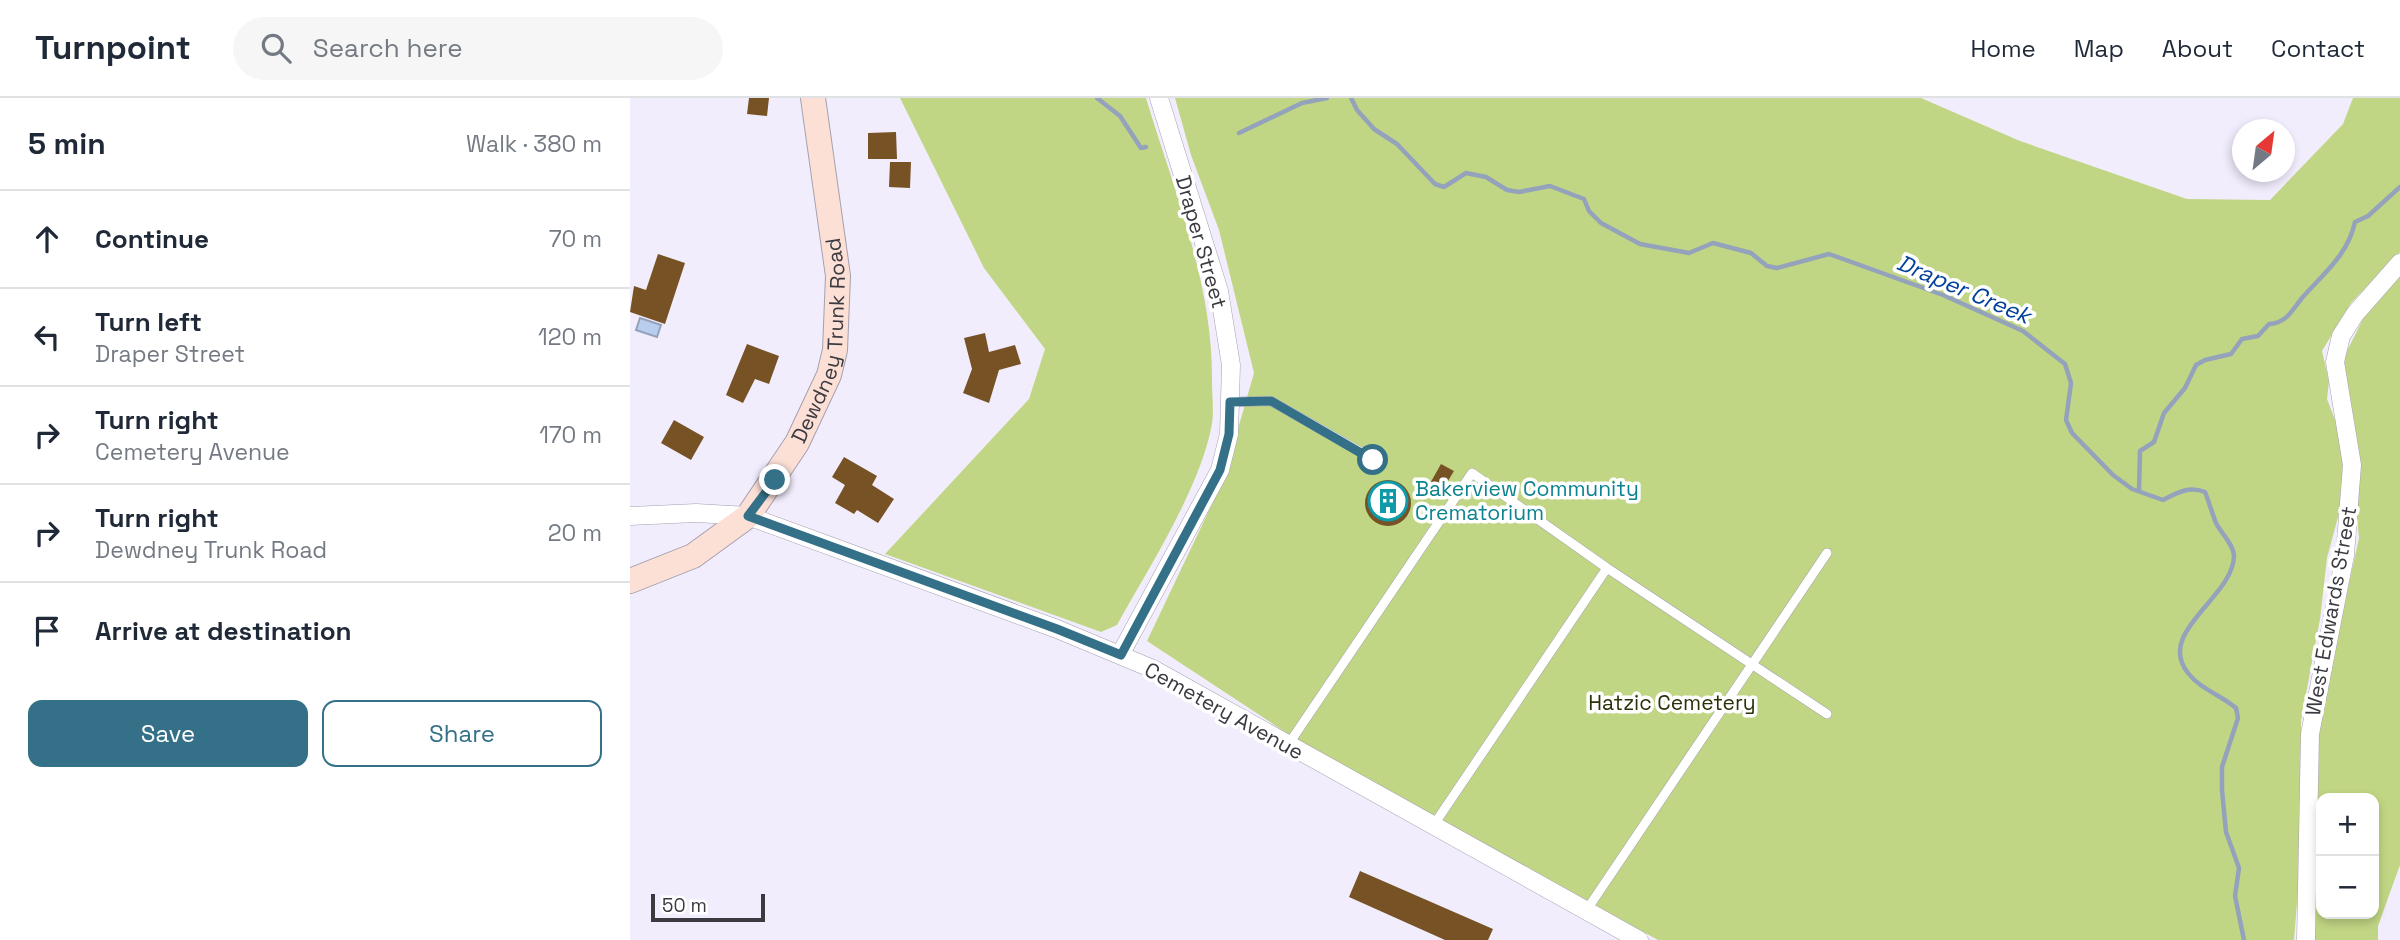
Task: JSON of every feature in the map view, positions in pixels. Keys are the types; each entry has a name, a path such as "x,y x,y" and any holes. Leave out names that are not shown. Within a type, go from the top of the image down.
{"main road":[{"name":"Dewdney Trunk Road","path":"630,581 693,556 748,516 775,480 816,407 835,350 838,276 813,98"}],"street":[{"name":"Draper Street","path":"1121,655 1220,470 1229,434 1231,365 1219,291 1159,98"},
{"name":"West Edwards Street","path":"2306,940 2309,734 2345,555 2352,465 2336,381 2337,350 2355,314 2400,263"},
{"name":"Cemetery Avenue","path":"630,516 696,513 748,516 1121,655 1211,699 1287,746 1639,940"}],"lane":[{"path":"1230,402 1271,401 1373,460"},
{"path":"1287,746 1472,473 1607,569 1755,664 1827,714"},
{"path":"1586,911 1755,664 1827,553"},
{"path":"1433,827 1607,569"}],"green space":[{"path":"900,98 1146,98 1199,273 1211,345 1213,419 1197,475 1172,527 1117,625 1101,632 885,554 1029,399 1045,349 984,268"},
{"name":"Hatzic Cemetery","path":"1175,98 1921,98 2020,141 2187,199 2270,200 2287,182 2295,182 2295,174 2343,124 2353,98 2400,98 2400,252 2351,303 2322,351 2329,381 2327,399 2337,425 2346,466 2341,506 2327,558 2320,619 2301,721 2301,854 2294,940 1658,940 1293,737 1147,641 1223,481 1254,373 1219,230 1191,155"},
{"path":"2400,274 2400,865 2378,926 2378,940 2315,940 2316,759 2323,701 2359,538 2343,359 2369,307"}],"water":[{"path":"640,318 661,325 657,337 636,330"}],"building":[{"path":"749,98 769,98 767,116 747,114"},
{"path":"896,132 897,159 868,159 868,133"},
{"path":"890,162 911,162 910,188 889,187"},
{"path":"658,254 685,263 665,324 630,312 634,286 646,290"},
{"path":"985,333 989,352 1015,345 1021,364 999,370 989,403 963,393 972,369 964,338"},
{"path":"747,344 779,356 769,384 755,379 743,403 726,395"},
{"path":"674,420 704,437 691,460 661,443"},
{"path":"844,457 877,476 872,485 894,499 878,523 857,510 854,514 835,503 845,485 832,477"},
{"path":"1441,464 1454,471 1440,494 1428,487"},
{"name":"Bakerview Community Crematorium","path":"1388,480 1404,487 1411,503 1404,519 1388,526 1372,519 1365,503 1372,487"},
{"path":"1360,871 1493,929 1488,940 1445,940 1349,897"}],"waterway":[{"name":"Draper Creek","path":"1097,98 1120,116 1141,148 1146,147"},
{"name":"Draper Creek","path":"1239,133 1302,103 1327,98"},
{"name":"Draper Creek","path":"1351,98 1357,110 1374,129 1397,144 1435,184 1444,187 1466,173 1486,177 1507,190 1519,192 1550,186 1584,199 1589,211 1601,223 1640,244 1689,253 1713,243 1751,253 1767,266 1777,268 1829,254 1943,295 2023,331 2065,364 2071,383 2066,420 2072,433 2113,475 2132,489 2163,500 2189,490 2205,492 2216,523 2230,543 2234,556 2222,586 2188,629 2181,643 2180,658 2193,679 2236,708 2238,718 2222,767 2222,790 2226,832 2239,868 2235,896 2244,940"},
{"path":"2139,491 2140,451 2154,442 2164,413 2185,388 2196,365 2231,354 2242,339 2258,336 2269,324 2285,318 2341,254 2355,222 2368,216 2400,187"}],"place":[{"name":"Bakerview Community Crematorium","path":"1388,501"}],"route":[{"path":"775,480 748,516 1121,655 1220,470 1229,434 1230,402 1271,401 1373,460"}]}
